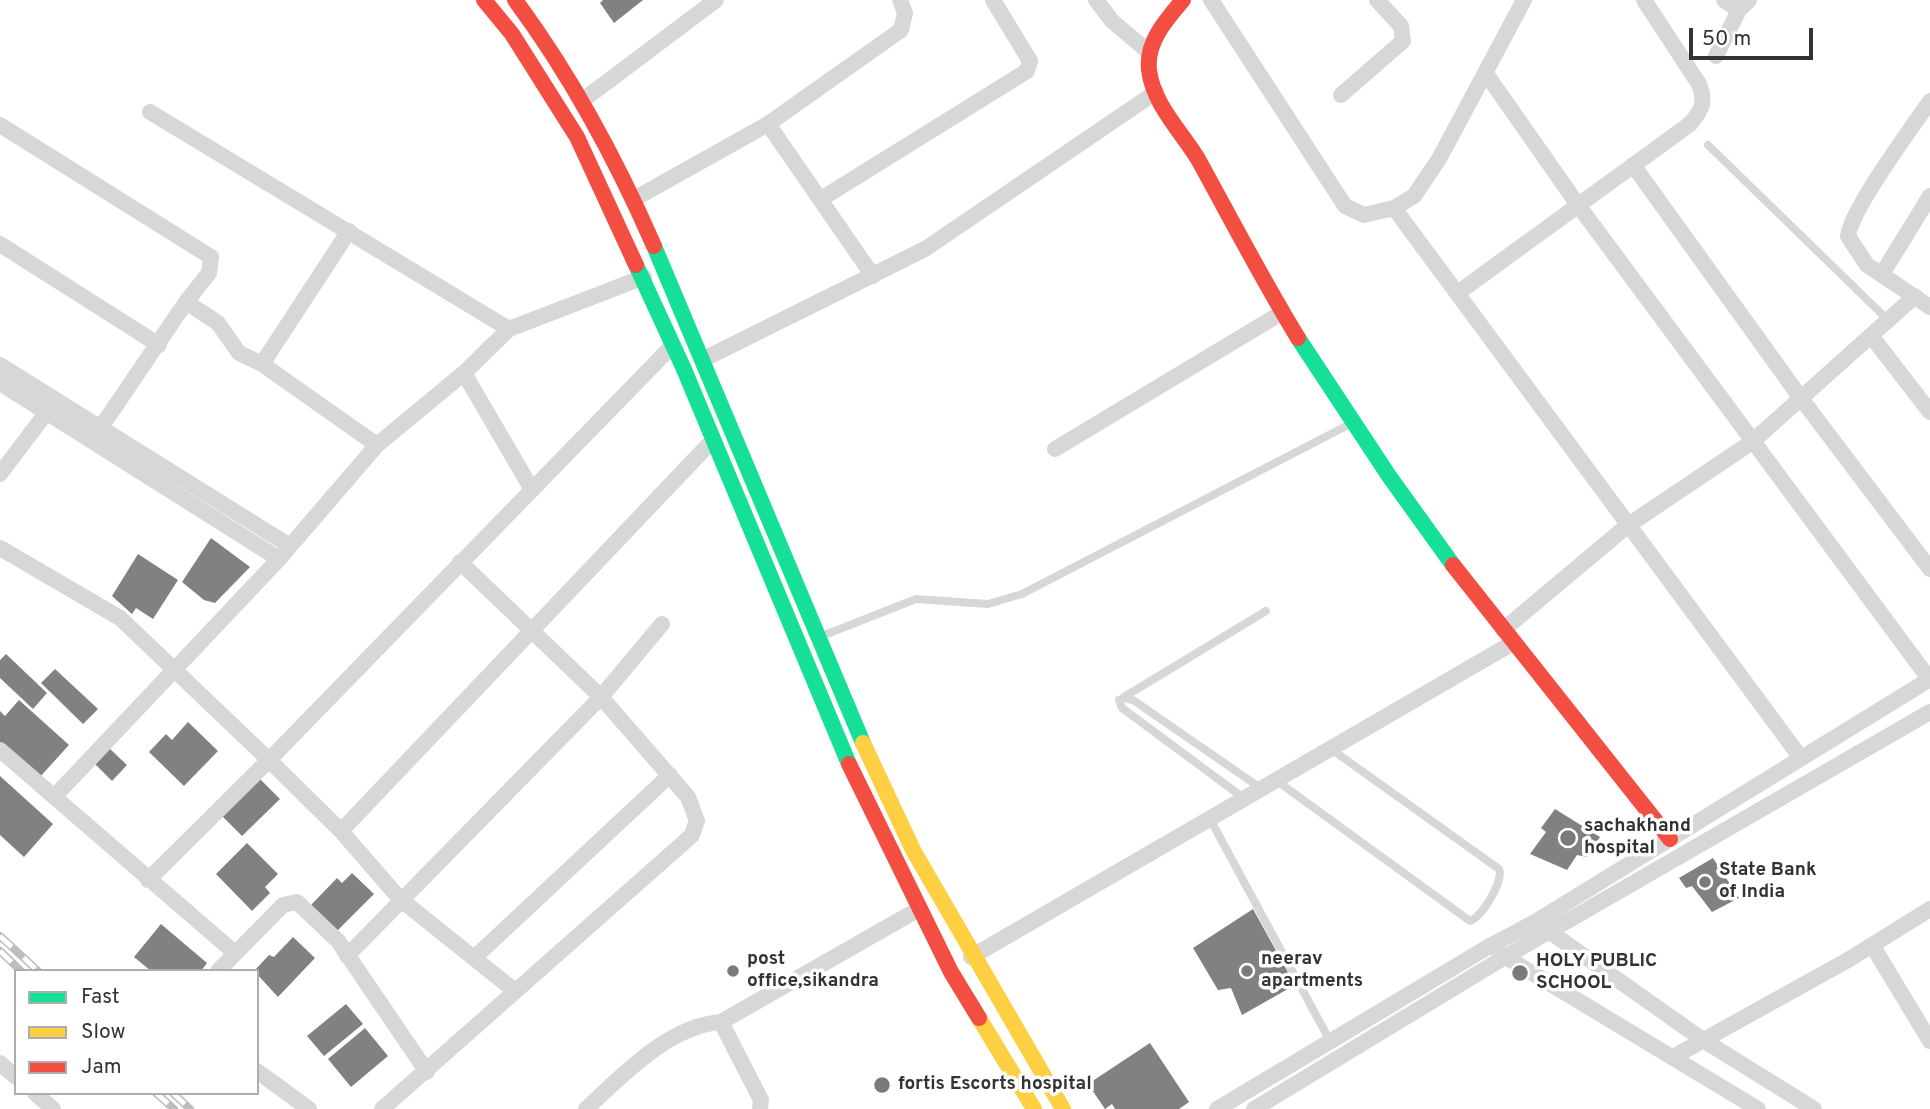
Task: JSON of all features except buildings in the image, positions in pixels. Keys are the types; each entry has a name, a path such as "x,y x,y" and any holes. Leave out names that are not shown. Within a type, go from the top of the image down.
{"main road":[{"path":"484,0 512,34 577,137 644,277 838,744 951,972 1034,1109"},
{"path":"515,0 540,32 601,129 704,359 871,765 924,872 971,957 1063,1109"},
{"path":"1183,0 1156,33 1150,53 1149,71 1156,92 1194,151 1283,312 1352,423 1507,637 1670,839"}],"street":[{"path":"583,100 716,0"},
{"path":"634,199 768,124 901,30 905,13 900,0"},
{"path":"821,199 1027,71 1030,61 1023,46 993,0"},
{"path":"1096,0 1112,21 1150,53"},
{"path":"1211,0 1345,206 1364,215 1394,208 1419,190 1487,75 1524,0"},
{"path":"1341,94 1403,40 1401,26 1377,0"},
{"path":"1459,292 1690,124 1701,111 1705,98 1699,84 1644,0"},
{"path":"1716,56 1744,5 1724,0"},
{"path":"1217,1109 1488,947 1535,922 1930,679 1578,205 1487,75"},
{"path":"704,359 925,249 1156,92"},
{"path":"1930,101 1849,228 1848,236 1854,250 1867,265 1930,307"},
{"path":"150,112 509,329"},
{"path":"768,124 873,276"},
{"path":"0,125 204,250 211,257 209,273 186,302 97,433"},
{"path":"1633,165 1800,397 1930,569"},
{"path":"1882,274 1930,196"},
{"path":"1394,208 1459,292 1627,526 1801,758"},
{"path":"261,364 349,231"},
{"path":"0,244 159,345"},
{"path":"54,797 279,559 377,445 464,373 509,329 644,277"},
{"path":"971,957 1270,785 1507,637 1627,526 1752,442 1915,296"},
{"path":"186,302 218,323 234,349 261,364 377,445"},
{"path":"1055,449 1283,312"},
{"path":"1872,337 1930,412"},
{"path":"148,880 269,760 673,345"},
{"path":"0,365 52,406"},
{"path":"464,373 531,488"},
{"path":"0,383 52,406 290,546"},
{"path":"0,474 52,406"},
{"path":"97,433 279,559"},
{"path":"341,831 713,439"},
{"path":"0,548 120,618 341,831 400,899 515,991"},
{"path":"382,1109 692,835 697,821 695,810 670,775 601,696 460,562"},
{"path":"347,956 601,696 662,624"},
{"path":"1254,1109 1505,957 1551,933 1930,712"},
{"path":"0,750 235,953"},
{"path":"474,958 670,775"},
{"path":"220,969 283,905 290,901 297,902 313,914 347,956 427,1072"},
{"path":"586,1109 628,1071 682,1032 700,1023 721,1022 919,909"},
{"path":"1673,1057 1930,909"},
{"path":"1535,922 1703,1040 1814,1109"},
{"path":"1872,944 1930,1041"},
{"path":"1488,947 1758,1109"},
{"path":"721,1022 756,1089 760,1109"},
{"path":"0,1063 14,1075"},
{"path":"259,1073 309,1109"},
{"path":"36,1095 53,1109"}],"lane":[{"path":"1708,145 1889,321"},
{"path":"819,637 916,599 988,604 1022,594 1352,423"},
{"path":"1245,799 1119,706 1121,699 1266,611"},
{"path":"1121,699 1133,700 1270,785 1470,921 1478,918 1500,879 1499,869 1329,747"},
{"path":"1210,819 1330,1041"}],"railway":[{"path":"0,936 36,969"},
{"path":"0,951 19,969"},
{"path":"158,1095 174,1109"},
{"path":"175,1095 190,1109"}],"traffic: fast":[{"path":"654,246 863,743"},
{"path":"636,265 683,367 849,764"},
{"path":"1298,338 1389,476 1453,565"}],"traffic: slow":[{"path":"863,743 913,850 1063,1109"},
{"path":"979,1018 1034,1109"}],"traffic: jam":[{"path":"484,0 512,34 577,137 636,265"},
{"path":"515,0 592,119 654,246"},
{"path":"1183,0 1164,24 1151,50 1149,70 1156,94 1198,159 1298,338"},
{"path":"1453,565 1670,839"},
{"path":"849,764 951,972 979,1018"}],"place":[{"name":"sachakhand hospital","path":"1568,838"},
{"name":"State Bank of India","path":"1705,882"},
{"name":"post office,sikandra","path":"733,971"},
{"name":"neerav apartments","path":"1247,971"},
{"name":"HOLY PUBLIC SCHOOL","path":"1520,973"},
{"name":"fortis Escorts hospital","path":"882,1085"}]}
